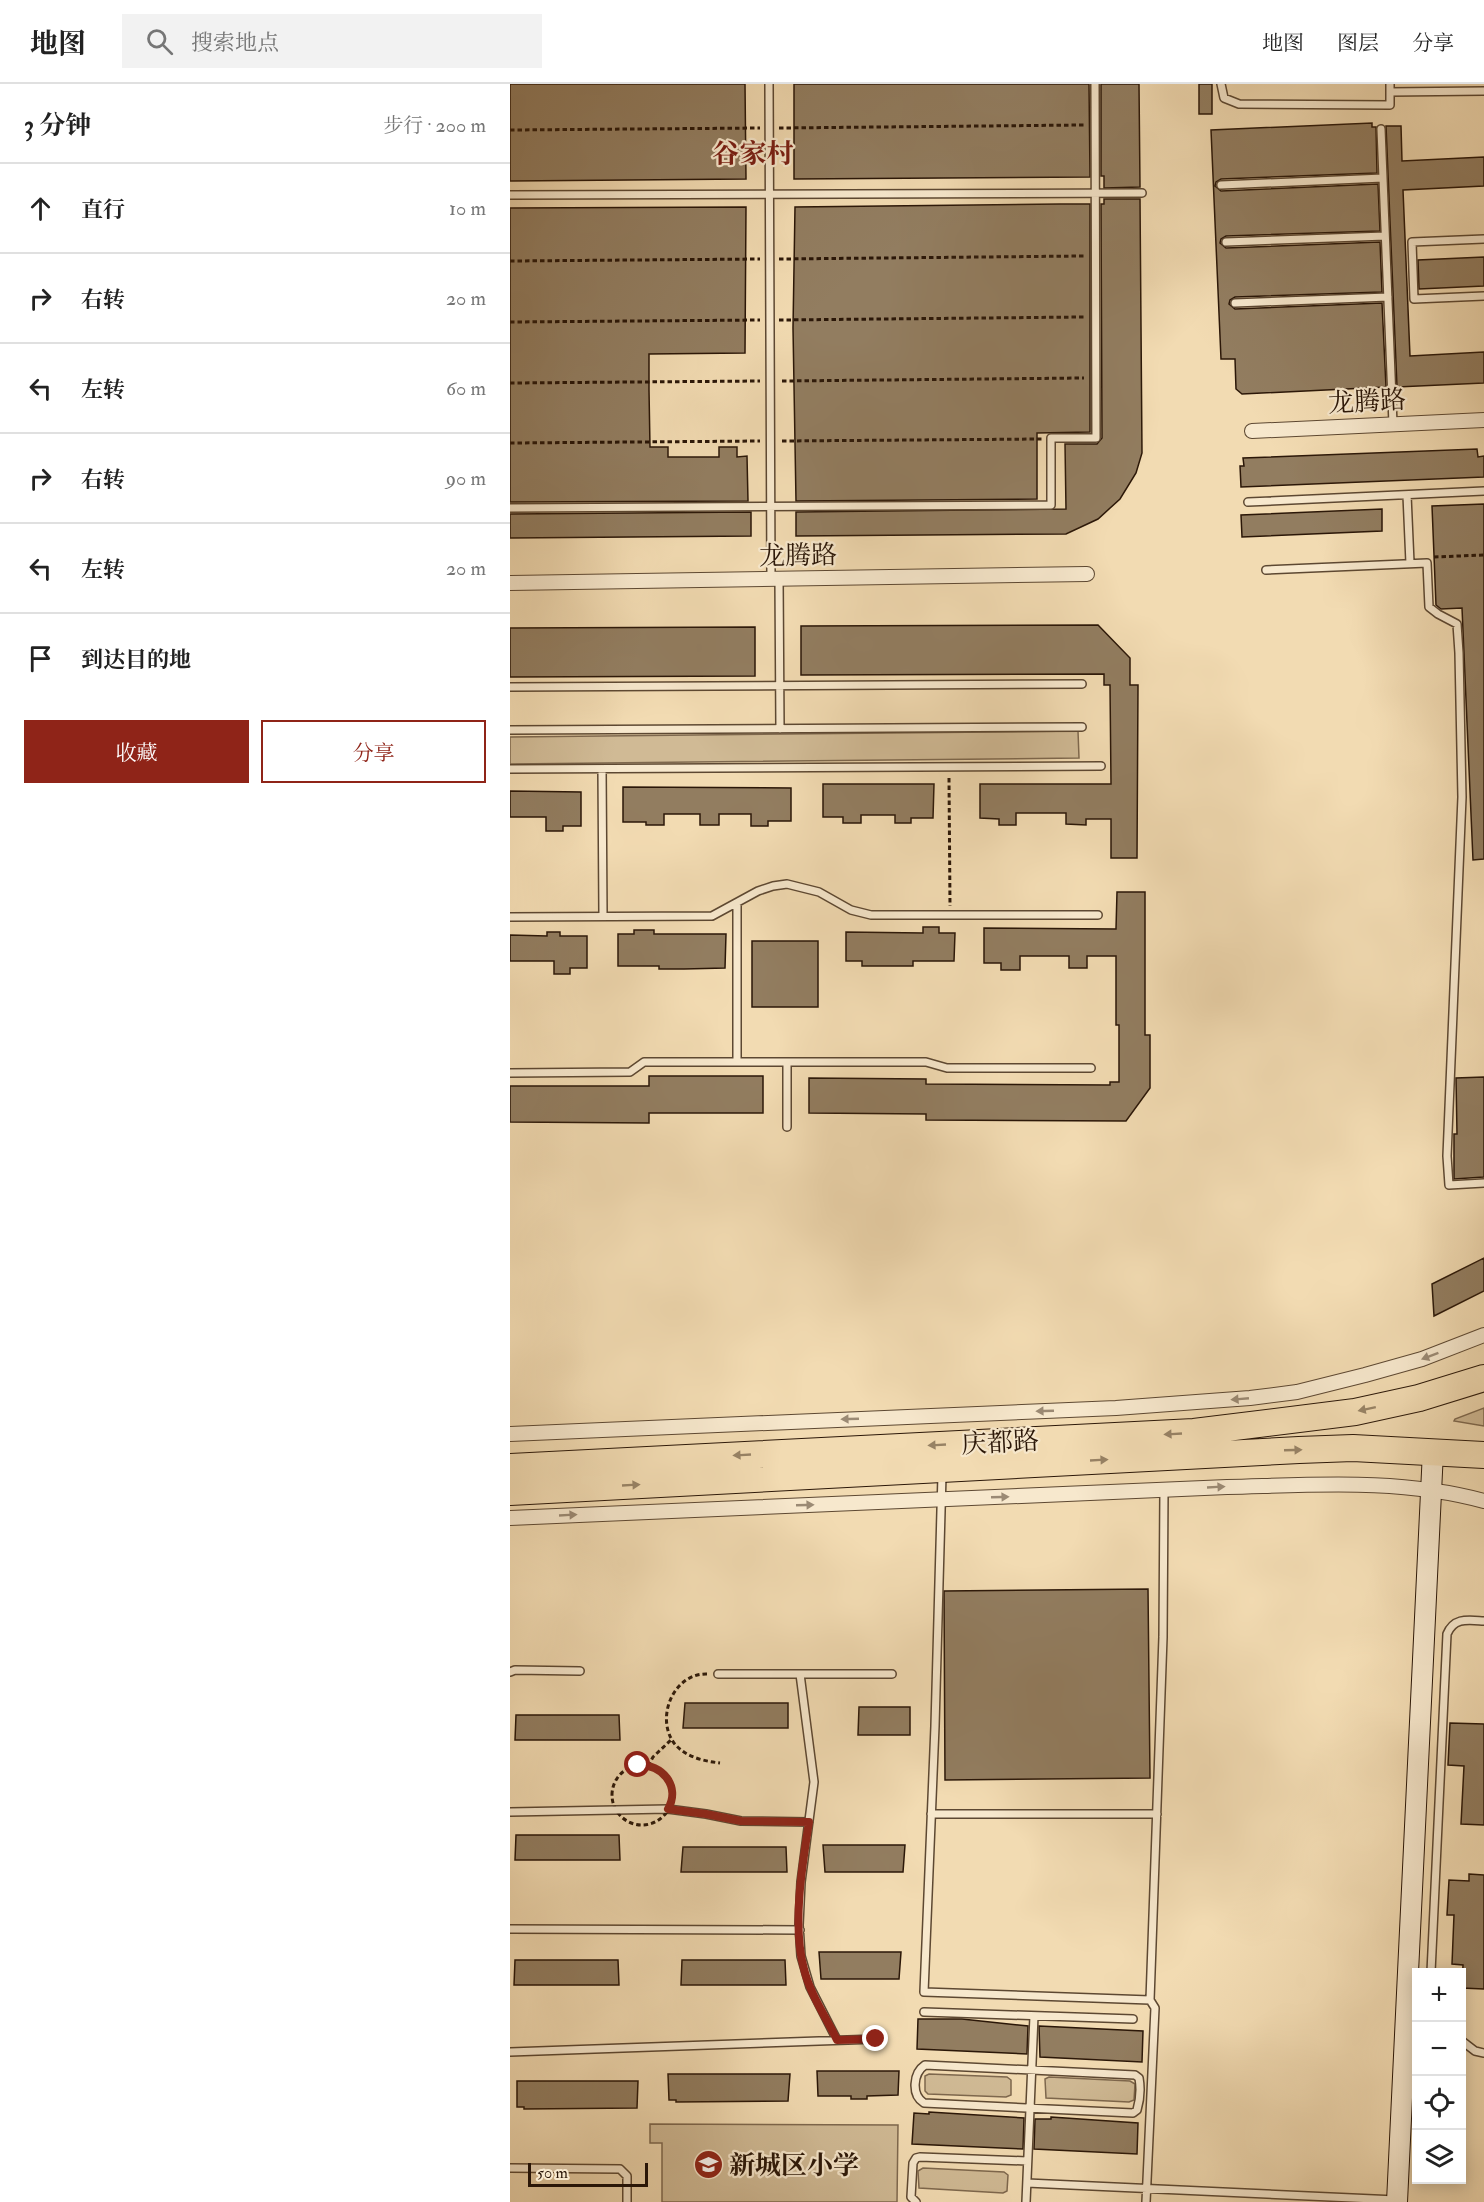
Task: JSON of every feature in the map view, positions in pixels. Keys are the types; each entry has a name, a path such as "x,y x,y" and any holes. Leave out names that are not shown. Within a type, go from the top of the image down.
{"highway":[{"name":"庆都路","path":"510,1467 1194,1432 1355,1412 1419,1398 1484,1378"},
{"name":"庆都路","path":"510,1492 1299,1450 1433,1451 1484,1455"}],"street":[{"name":"龙腾路","path":"1252,431 1484,420"},
{"name":"龙腾路","path":"510,583 1087,574"},
{"path":"510,1434 1116,1408 1250,1398 1297,1392 1365,1375 1422,1359 1484,1335"},
{"path":"1397,2201 1433,1451"},
{"path":"510,1518 1333,1485 1363,1485 1431,1491 1484,1501"}],"lane":[{"path":"769,84 771,507 780,729"},
{"path":"510,508 1051,506 1051,438 1096,438 1095,84"},
{"path":"1221,84 1224,98 1239,104 1390,105 1390,88 1484,91"},
{"path":"1381,129 1393,424"},
{"path":"1221,185 1383,178"},
{"path":"510,195 1142,193"},
{"path":"1226,242 1385,236"},
{"path":"1484,239 1412,242 1414,299 1484,296"},
{"path":"1235,303 1388,297"},
{"path":"1248,502 1484,491"},
{"path":"1407,495 1410,563"},
{"path":"1266,570 1427,563 1429,607 1456,624 1460,653 1462,797 1447,1156 1449,1185 1484,1184"},
{"path":"510,687 1082,684"},
{"path":"510,730 1082,727"},
{"path":"510,769 1101,766"},
{"path":"602,769 603,916"},
{"path":"510,917 712,916 773,886 788,884 819,892 852,910 871,915 1098,915"},
{"path":"737,903 737,1062"},
{"path":"510,1073 630,1072 644,1062 926,1062 947,1068 1091,1068"},
{"path":"787,1062 787,1127"},
{"path":"942,1468 924,1992 1150,2000"},
{"path":"1146,2202 1155,2008 1150,2000 1163,1637 1164,1490"},
{"path":"1431,1968 1447,1634 1449,1628 1458,1621 1466,1619 1484,1621"},
{"path":"510,1672 515,1670 580,1671"},
{"path":"718,1674 892,1674"},
{"path":"800,1674 814,1782 801,1882 800,1930 804,1968 810,1987 837,2040"},
{"path":"510,1812 668,1809 741,1821 809,1822"},
{"path":"931,1814 1157,1814"},
{"path":"510,1929 800,1930"},
{"path":"924,2012 1134,2019"},
{"path":"1026,2202 1034,2016"},
{"path":"510,2052 876,2039"},
{"path":"1466,2045 1475,2051 1484,2053"},
{"path":"925,2065 1031,2070 1135,2075 1139,2078 1140,2085 1137,2110 1134,2113 924,2103 915,2094 917,2073 925,2065"},
{"path":"916,2202 911,2197 913,2163 916,2158 1027,2161"},
{"path":"510,2168 620,2169 627,2176 627,2202"},
{"path":"1026,2183 1397,2201"}],"path":[{"path":"510,130 1095,125"},
{"path":"510,261 1096,256"},
{"path":"510,322 1096,317"},
{"path":"510,383 1096,378"},
{"path":"1427,563 1431,557 1484,555"},
{"path":"949,767 950,915"},
{"path":"718,1674 701,1674 684,1680 671,1698 666,1718 672,1739 682,1751 703,1761 720,1763"},
{"path":"648,1766 653,1757 672,1739"},
{"path":"648,1766 659,1770 669,1781 672,1795 668,1809 660,1819 643,1825 625,1819 617,1810 612,1796 618,1778 630,1767 648,1766"}],"shaded area":[{"path":"1078,731 1079,758 510,764 510,737"},
{"path":"1484,1408 1484,1426 1454,1421 1455,1419"},
{"path":"929,2074 1007,2077 1011,2080 1011,2095 1006,2097 928,2094 925,2091 925,2076"},
{"path":"1049,2077 1130,2081 1135,2084 1134,2100 1129,2102 1046,2098 1045,2079"},
{"path":"650,2124 898,2125 897,2202 662,2202 662,2143 650,2143"},
{"path":"923,2168 1004,2172 1008,2175 1007,2191 1003,2193 919,2188 918,2171"}],"building":[{"path":"510,84 745,84 746,179 510,181"},
{"path":"794,84 1089,84 1090,177 794,179"},
{"path":"1101,84 1139,84 1140,187 1104,188 1104,176 1101,176"},
{"path":"1199,84 1212,84 1212,114 1199,114"},
{"path":"1372,123 1372,127 1376,127 1377,173 1221,179 1216,182 1215,186 1221,191 1378,184 1380,231 1226,236 1221,239 1220,243 1226,248 1380,242 1382,292 1235,297 1230,300 1229,304 1235,309 1382,303 1386,387 1242,394 1236,389 1235,359 1221,359 1211,130"},
{"path":"1386,126 1401,126 1402,161 1484,157 1484,186 1403,190 1410,356 1484,352 1484,383 1397,387"},
{"path":"1104,199 1140,199 1142,453 1136,473 1120,499 1098,519 1066,534 796,536 796,512 1066,509 1065,444 1097,444 1102,438 1101,204 1104,204"},
{"path":"1090,204 1090,432 1037,433 1037,499 796,501 793,328 795,207"},
{"path":"746,207 745,353 649,354 649,390 650,447 668,447 668,457 719,457 719,447 737,447 737,457 747,456 748,501 510,502 510,208"},
{"path":"1484,257 1484,286 1419,289 1418,260"},
{"path":"1477,449 1478,457 1484,456 1484,477 1241,487 1240,466 1244,466 1243,458"},
{"path":"1484,504 1484,859 1473,860 1462,608 1441,609 1436,605 1432,506"},
{"path":"1382,509 1382,531 1242,537 1241,515"},
{"path":"751,512 751,536 510,538 510,514"},
{"path":"1098,625 1130,658 1130,685 1138,685 1137,858 1111,858 1111,819 1086,819 1086,825 1066,824 1066,813 1016,813 1016,825 999,825 999,819 980,818 980,784 1111,784 1110,685 1104,685 1104,674 801,675 801,626"},
{"path":"755,627 755,676 510,677 510,628"},
{"path":"823,784 934,784 933,818 911,818 911,823 895,823 895,815 861,815 861,823 843,823 843,817 823,817"},
{"path":"623,787 791,788 791,821 768,821 768,826 751,826 751,814 719,814 719,825 700,825 700,814 664,814 664,825 623,822"},
{"path":"510,791 581,792 581,826 563,826 563,831 546,831 546,817 510,817"},
{"path":"1117,892 1145,892 1145,1035 1150,1035 1150,1088 1126,1121 926,1120 926,1114 809,1113 809,1078 926,1079 926,1084 1110,1085 1110,1082 1119,1082 1116,956 1087,956 1087,968 1069,968 1069,956 1020,956 1020,970 1001,970 1001,963 984,963 984,928 1116,929"},
{"path":"923,927 939,927 939,933 955,933 954,961 913,961 913,966 862,966 862,961 846,961 846,932 923,933"},
{"path":"634,930 654,930 654,934 726,934 725,968 659,969 659,966 618,966 618,934 634,934"},
{"path":"547,932 560,932 560,936 587,936 587,968 570,968 570,974 554,974 554,961 510,961 510,935 547,936"},
{"path":"752,941 818,941 818,1007 752,1007"},
{"path":"649,1076 763,1076 763,1113 649,1113 649,1123 510,1122 510,1086 649,1086"},
{"path":"1484,1077 1484,1177 1454,1179 1454,1134 1457,1134 1456,1078"},
{"path":"1484,1258 1484,1291 1434,1316 1432,1284"},
{"path":"1148,1589 1150,1778 945,1780 944,1591"},
{"path":"685,1703 788,1703 788,1728 683,1728"},
{"path":"859,1707 910,1707 910,1735 858,1735"},
{"path":"516,1715 619,1715 620,1740 515,1740"},
{"path":"1450,1723 1484,1724 1484,1825 1461,1824 1464,1766 1448,1765"},
{"path":"516,1835 619,1835 620,1860 515,1860"},
{"path":"823,1845 905,1845 903,1872 825,1872"},
{"path":"683,1847 786,1847 787,1872 681,1872"},
{"path":"1469,1874 1484,1875 1484,1989 1466,1988 1466,1968 1463,1968 1463,1965 1452,1964 1454,1915 1447,1915 1449,1880 1469,1881"},
{"path":"819,1952 901,1952 899,1979 821,1979"},
{"path":"515,1960 618,1960 619,1985 514,1985"},
{"path":"682,1960 785,1960 786,1985 681,1985"},
{"path":"918,2019 962,2019 1028,2026 1027,2054 917,2049"},
{"path":"1039,2026 1143,2031 1142,2062 1040,2057"},
{"path":"817,2071 899,2071 898,2095 867,2096 867,2099 851,2099 851,2096 818,2096"},
{"path":"668,2074 790,2074 788,2101 676,2102 676,2100 669,2100"},
{"path":"517,2081 638,2081 637,2108 524,2109 524,2107 517,2107"},
{"path":"929,2112 1024,2118 1023,2149 912,2144 914,2113 929,2114"},
{"path":"1051,2117 1138,2123 1137,2154 1034,2149 1035,2119 1051,2119"}],"place":[{"name":"新城区小学","path":"708,2165"}],"district":[{"name":"谷家村","path":"753,154"}],"route":[{"path":"638,1765 653,1767 665,1775 672,1788 671,1804 668,1809 741,1821 809,1822 801,1882 799,1925 804,1968 810,1987 837,2040 876,2039"}]}
